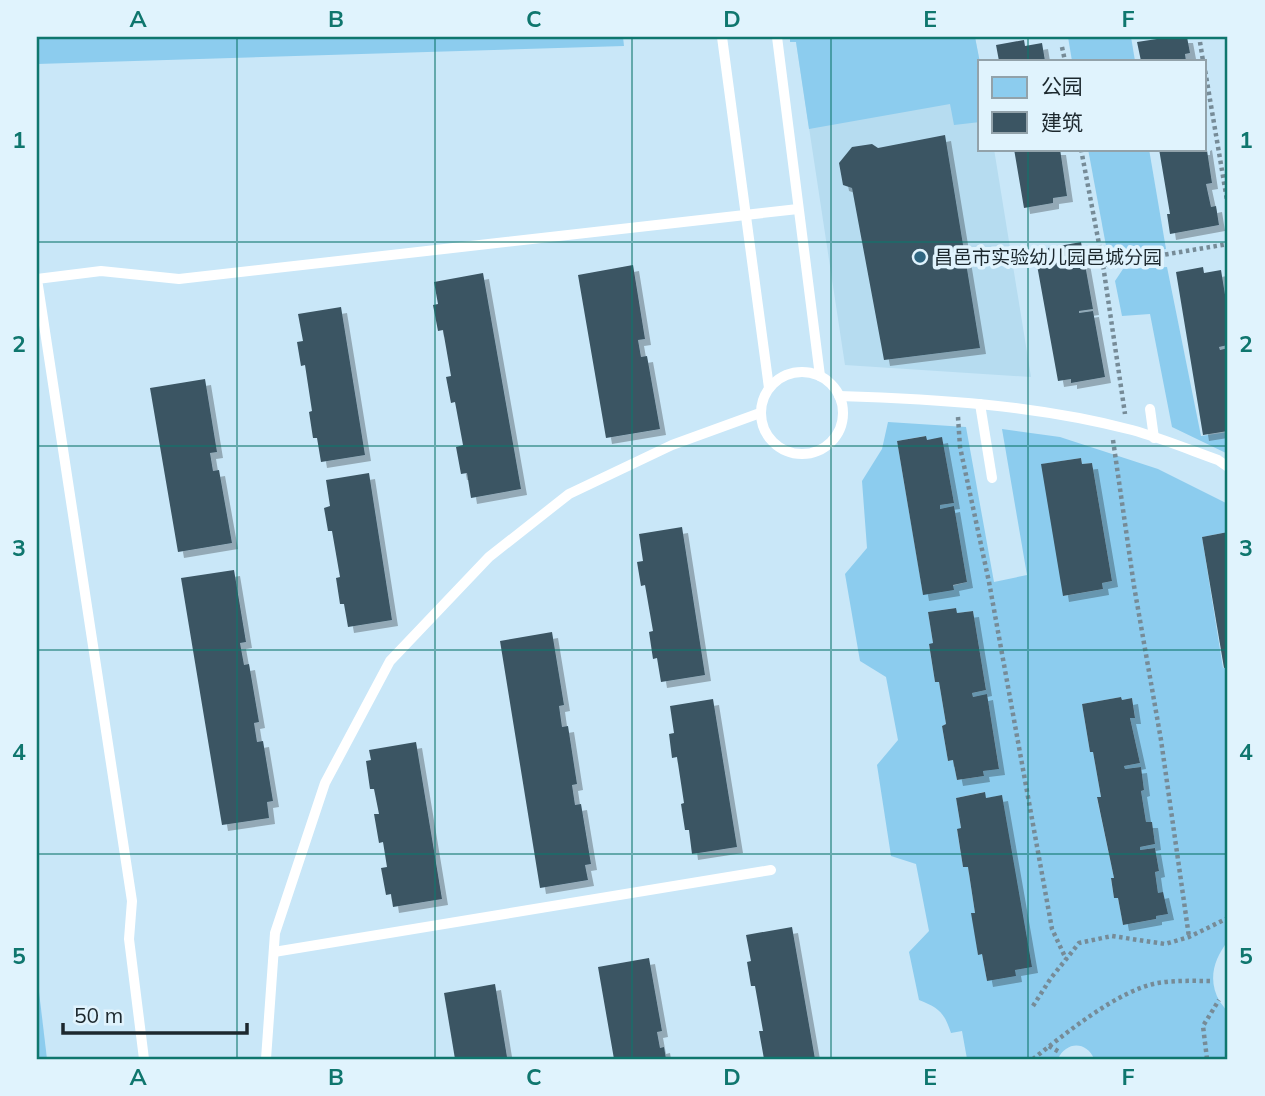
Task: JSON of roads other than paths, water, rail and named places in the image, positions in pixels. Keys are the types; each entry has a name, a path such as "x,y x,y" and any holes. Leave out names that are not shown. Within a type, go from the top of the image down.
{"lane":[{"path":"722,37 769,388"},
{"path":"777,37 820,376"},
{"path":"144,1059 130,939 132,901 37,279 101,271 179,279 799,209"},
{"path":"806,372 820,376 831,384 839,396 842,422 837,435 817,452 804,455 779,448 769,438 760,413 769,388 792,373 806,372"},
{"path":"839,396 957,402 1038,411 1128,429 1218,460 1228,467"},
{"path":"980,404 992,478"},
{"path":"1150,409 1154,438"},
{"path":"265,1059 275,933 325,783 390,661 489,557 569,494 672,445 760,413"},
{"path":"274,952 771,870"}],"place":[{"name":"昌邑市实验幼儿园邑城分园","path":"920,257"}]}
